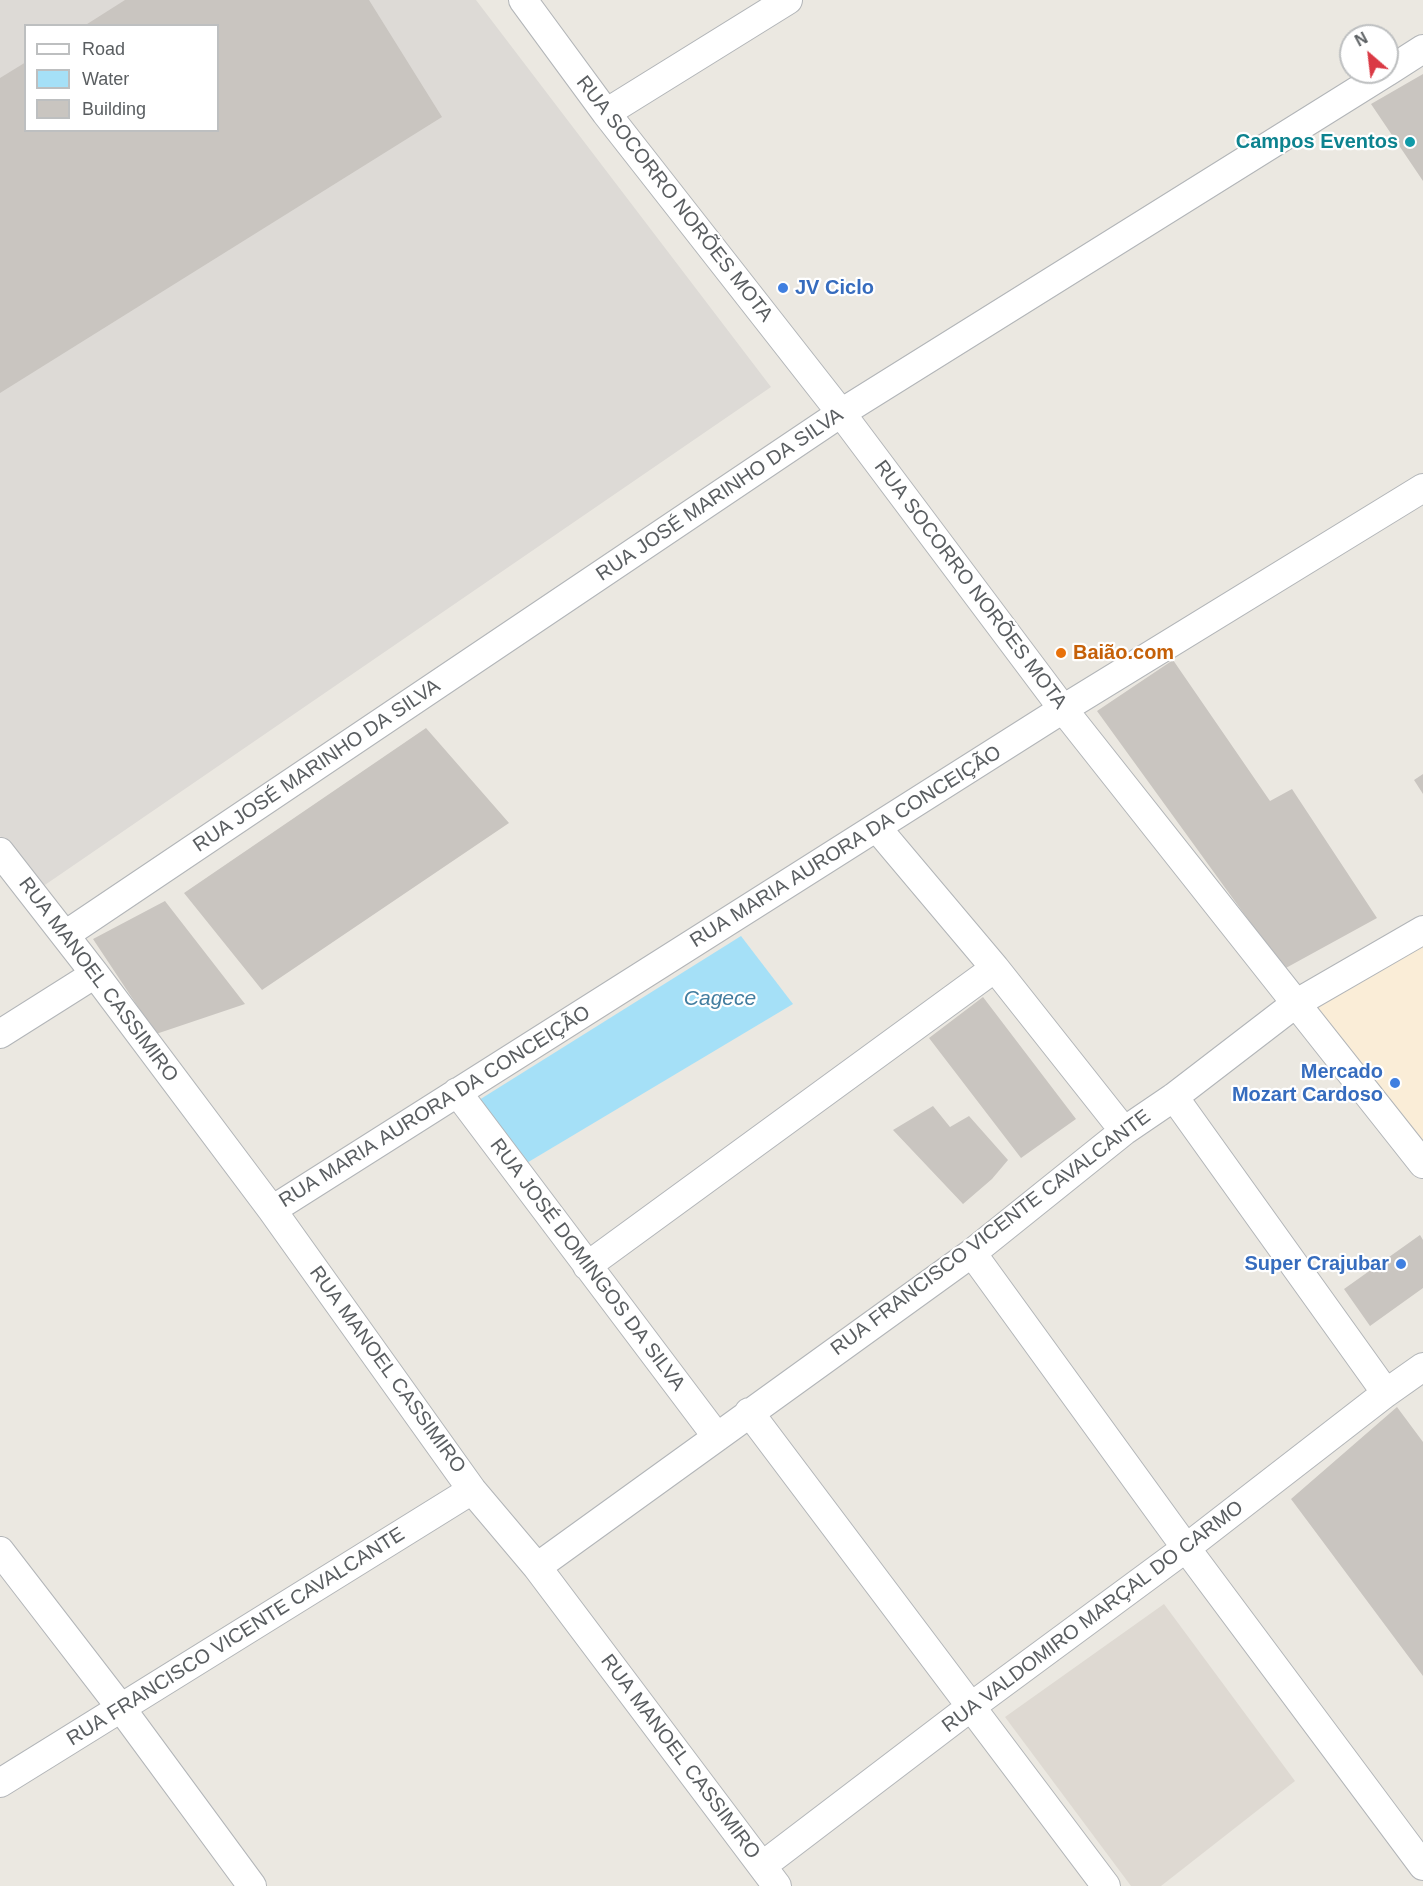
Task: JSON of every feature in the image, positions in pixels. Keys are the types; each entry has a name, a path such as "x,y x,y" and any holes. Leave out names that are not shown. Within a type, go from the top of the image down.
{"street":[{"name":"RUA SOCORRO NORÕES MOTA","path":"523,0 606,113 841,413 1063,709 1423,1164"},
{"path":"606,113 788,0"},
{"name":"RUA JOSÉ MARINHO DA SILVA","path":"1399,64 1423,49"},
{"name":"RUA JOSÉ MARINHO DA SILVA","path":"65,935 841,413 1368,84"},
{"name":"RUA MARIA AURORA DA CONCEIÇÃO","path":"272,1210 1063,709 1423,488"},
{"path":"877,828 995,968 1124,1131"},
{"name":"RUA MANOEL CASSIMIRO","path":"0,852 95,974 272,1210 472,1490 537,1568 769,1876"},
{"name":"RUA FRANCISCO VICENTE CAVALCANTE","path":"537,1568 972,1253 1124,1131 1295,1004 1423,930"},
{"path":"587,1266 995,968"},
{"path":"0,1034 95,974"},
{"name":"RUA JOSÉ DOMINGOS DA SILVA","path":"458,1092 717,1437"},
{"path":"1174,1096 1386,1393"},
{"path":"972,1253 1186,1548 1423,1866"},
{"name":"RUA VALDOMIRO MARÇAL DO CARMO","path":"769,1876 972,1706 1186,1548 1423,1367"},
{"path":"749,1413 1106,1886"},
{"name":"RUA FRANCISCO VICENTE CAVALCANTE","path":"0,1784 472,1490"},
{"path":"0,1551 121,1708 252,1886"}],"shaded area":[{"path":"0,0 476,0 771,387 39,889 0,836"},
{"name":"Mercado Mozart Cardoso","path":"1423,940 1423,1157 1310,1009"},
{"path":"1164,1604 1295,1781 1161,1886 1131,1886 1005,1717"}],"water":[{"name":"Cagece","path":"741,936 793,1004 515,1170 479,1100"}],"building":[{"path":"125,0 369,0 442,117 0,393 0,78 24,63 24,132 219,132 219,24 87,24"},
{"name":"Campos Eventos","path":"1423,74 1423,181 1371,104"},
{"path":"1173,660 1270,801 1292,789 1377,918 1284,969 1097,711"},
{"path":"426,728 509,823 262,990 184,893"},
{"path":"1423,774 1423,794 1414,780"},
{"path":"165,901 245,1004 156,1034 93,939"},
{"path":"983,997 1076,1119 1021,1158 929,1038"},
{"path":"933,1106 950,1127 969,1116 1008,1160 992,1179 963,1204 893,1130"},
{"name":"Super Crajubar","path":"1420,1235 1423,1240 1423,1288 1370,1326 1344,1289"},
{"path":"1397,1407 1423,1442 1423,1676 1291,1499"}],"place":[{"name":"Campos Eventos","path":"1410,142"},
{"name":"JV Ciclo","path":"783,288"},
{"name":"Baião.com","path":"1061,653"},
{"name":"Mercado Mozart Cardoso","path":"1395,1083"},
{"name":"Super Crajubar","path":"1401,1264"}]}
